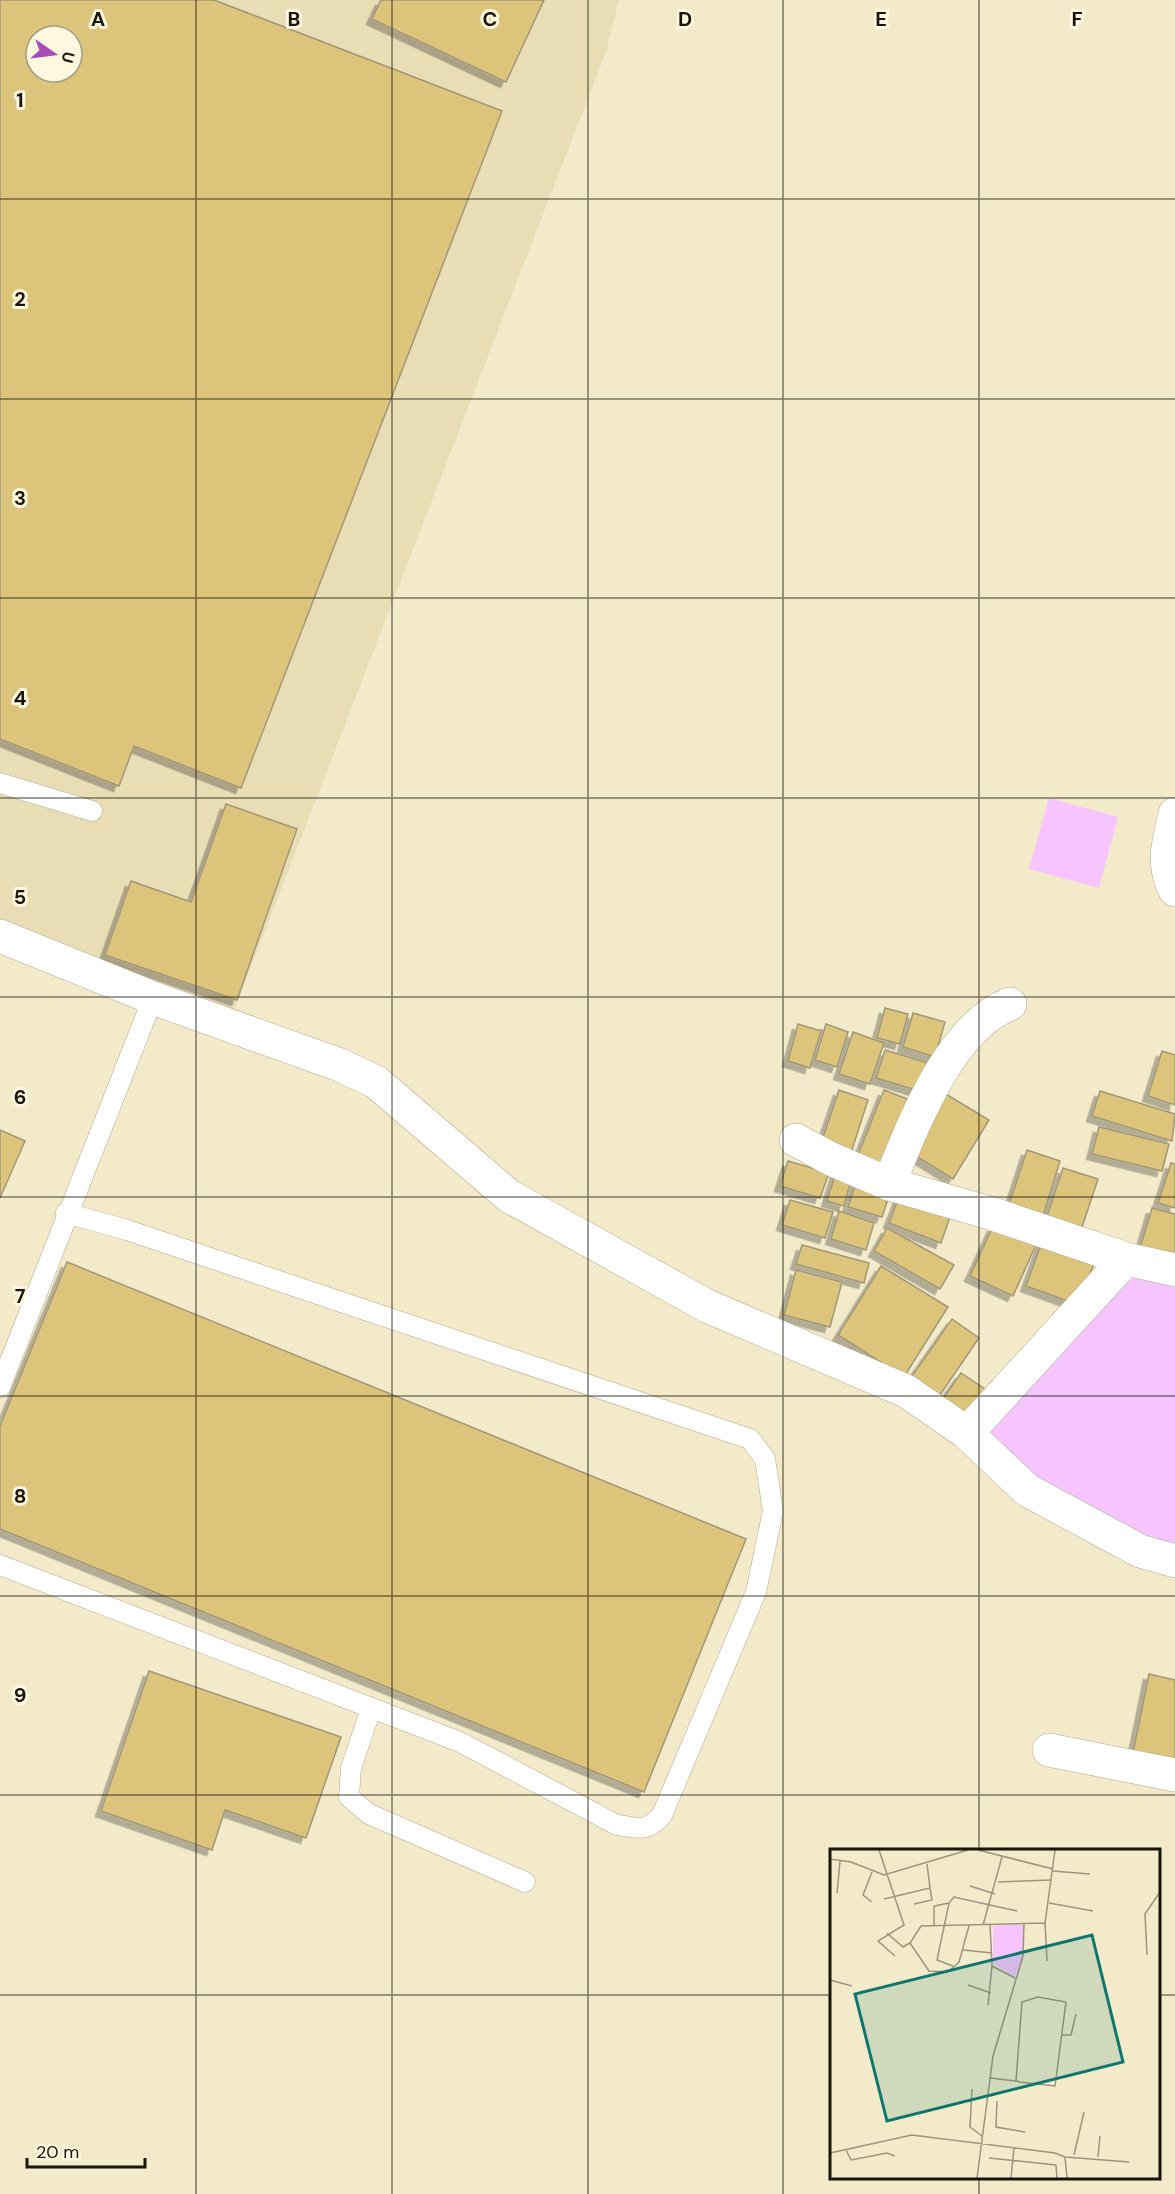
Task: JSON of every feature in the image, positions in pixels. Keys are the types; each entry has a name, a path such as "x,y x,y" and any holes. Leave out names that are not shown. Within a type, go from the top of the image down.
{"street":[{"path":"1175,814 1165,857 1170,880 1175,890"},
{"path":"0,936 153,998 340,1065 376,1082 509,1196 707,1306 906,1391 967,1433 1027,1490 1140,1551 1175,1561"},
{"path":"889,1184 921,1106 956,1049 993,1011 1010,1004"},
{"path":"796,1140 831,1159 889,1184 990,1213 1126,1259 1175,1270"},
{"path":"967,1433 1126,1259"},
{"path":"1049,1750 1175,1775"}],"lane":[{"path":"0,783 92,811"},
{"path":"0,1387 66,1213 153,998"},
{"path":"0,1565 460,1742 617,1825 644,1829 652,1826 662,1815 756,1592 773,1511 765,1459 750,1439 127,1230 66,1213"},
{"path":"371,1709 351,1768 349,1797 369,1814 525,1882"}],"shaded area":[{"path":"0,0 619,0 606,52 230,1021 0,925"},
{"path":"1049,798 1118,817 1099,888 1029,869"},
{"path":"1138,1272 1175,1280 1175,1553 1035,1485 979,1431"}],"building":[{"path":"0,0 214,0 502,111 241,788 134,746 119,786 0,739"},
{"path":"381,0 544,0 506,82 372,19"},
{"path":"226,804 297,829 237,1000 105,955 131,881 191,902"},
{"path":"885,1008 908,1014 900,1044 877,1038"},
{"path":"913,1013 945,1022 935,1057 903,1047"},
{"path":"798,1024 821,1031 810,1068 788,1061"},
{"path":"826,1024 848,1032 837,1067 815,1060"},
{"path":"853,1032 884,1043 870,1084 839,1074"},
{"path":"885,1050 928,1063 919,1091 876,1078"},
{"path":"1162,1051 1175,1055 1175,1105 1148,1096"},
{"path":"839,1090 868,1100 851,1153 821,1143"},
{"path":"884,1090 915,1102 890,1168 858,1155"},
{"path":"1100,1091 1175,1114 1172,1141 1092,1116"},
{"path":"944,1093 989,1120 953,1179 908,1151"},
{"path":"1099,1127 1169,1144 1162,1171 1092,1154"},
{"path":"0,1130 25,1141 0,1198"},
{"path":"1027,1150 1060,1161 1043,1216 1009,1205"},
{"path":"788,1161 829,1173 820,1198 780,1186"},
{"path":"1171,1163 1175,1164 1175,1208 1158,1203"},
{"path":"1063,1168 1098,1179 1082,1227 1047,1216"},
{"path":"836,1172 852,1177 844,1206 827,1201"},
{"path":"857,1180 891,1190 882,1217 848,1207"},
{"path":"901,1192 952,1211 941,1243 889,1223"},
{"path":"790,1200 833,1212 825,1238 782,1225"},
{"path":"1152,1208 1175,1214 1175,1259 1140,1248"},
{"path":"839,1211 874,1223 866,1250 831,1239"},
{"path":"993,1226 1036,1245 1013,1296 970,1276"},
{"path":"887,1228 954,1265 940,1289 874,1251"},
{"path":"1044,1236 1097,1255 1079,1305 1026,1286"},
{"path":"802,1245 869,1263 864,1283 796,1264"},
{"path":"67,1262 746,1539 644,1792 0,1529 0,1426"},
{"path":"881,1266 948,1307 904,1377 838,1335"},
{"path":"796,1270 842,1282 830,1327 784,1315"},
{"path":"952,1319 979,1338 940,1395 912,1376"},
{"path":"961,1373 994,1395 974,1426 940,1403"},
{"path":"149,1671 341,1737 306,1838 225,1810 212,1850 101,1811"},
{"path":"1149,1674 1175,1680 1175,1761 1133,1752"}]}
